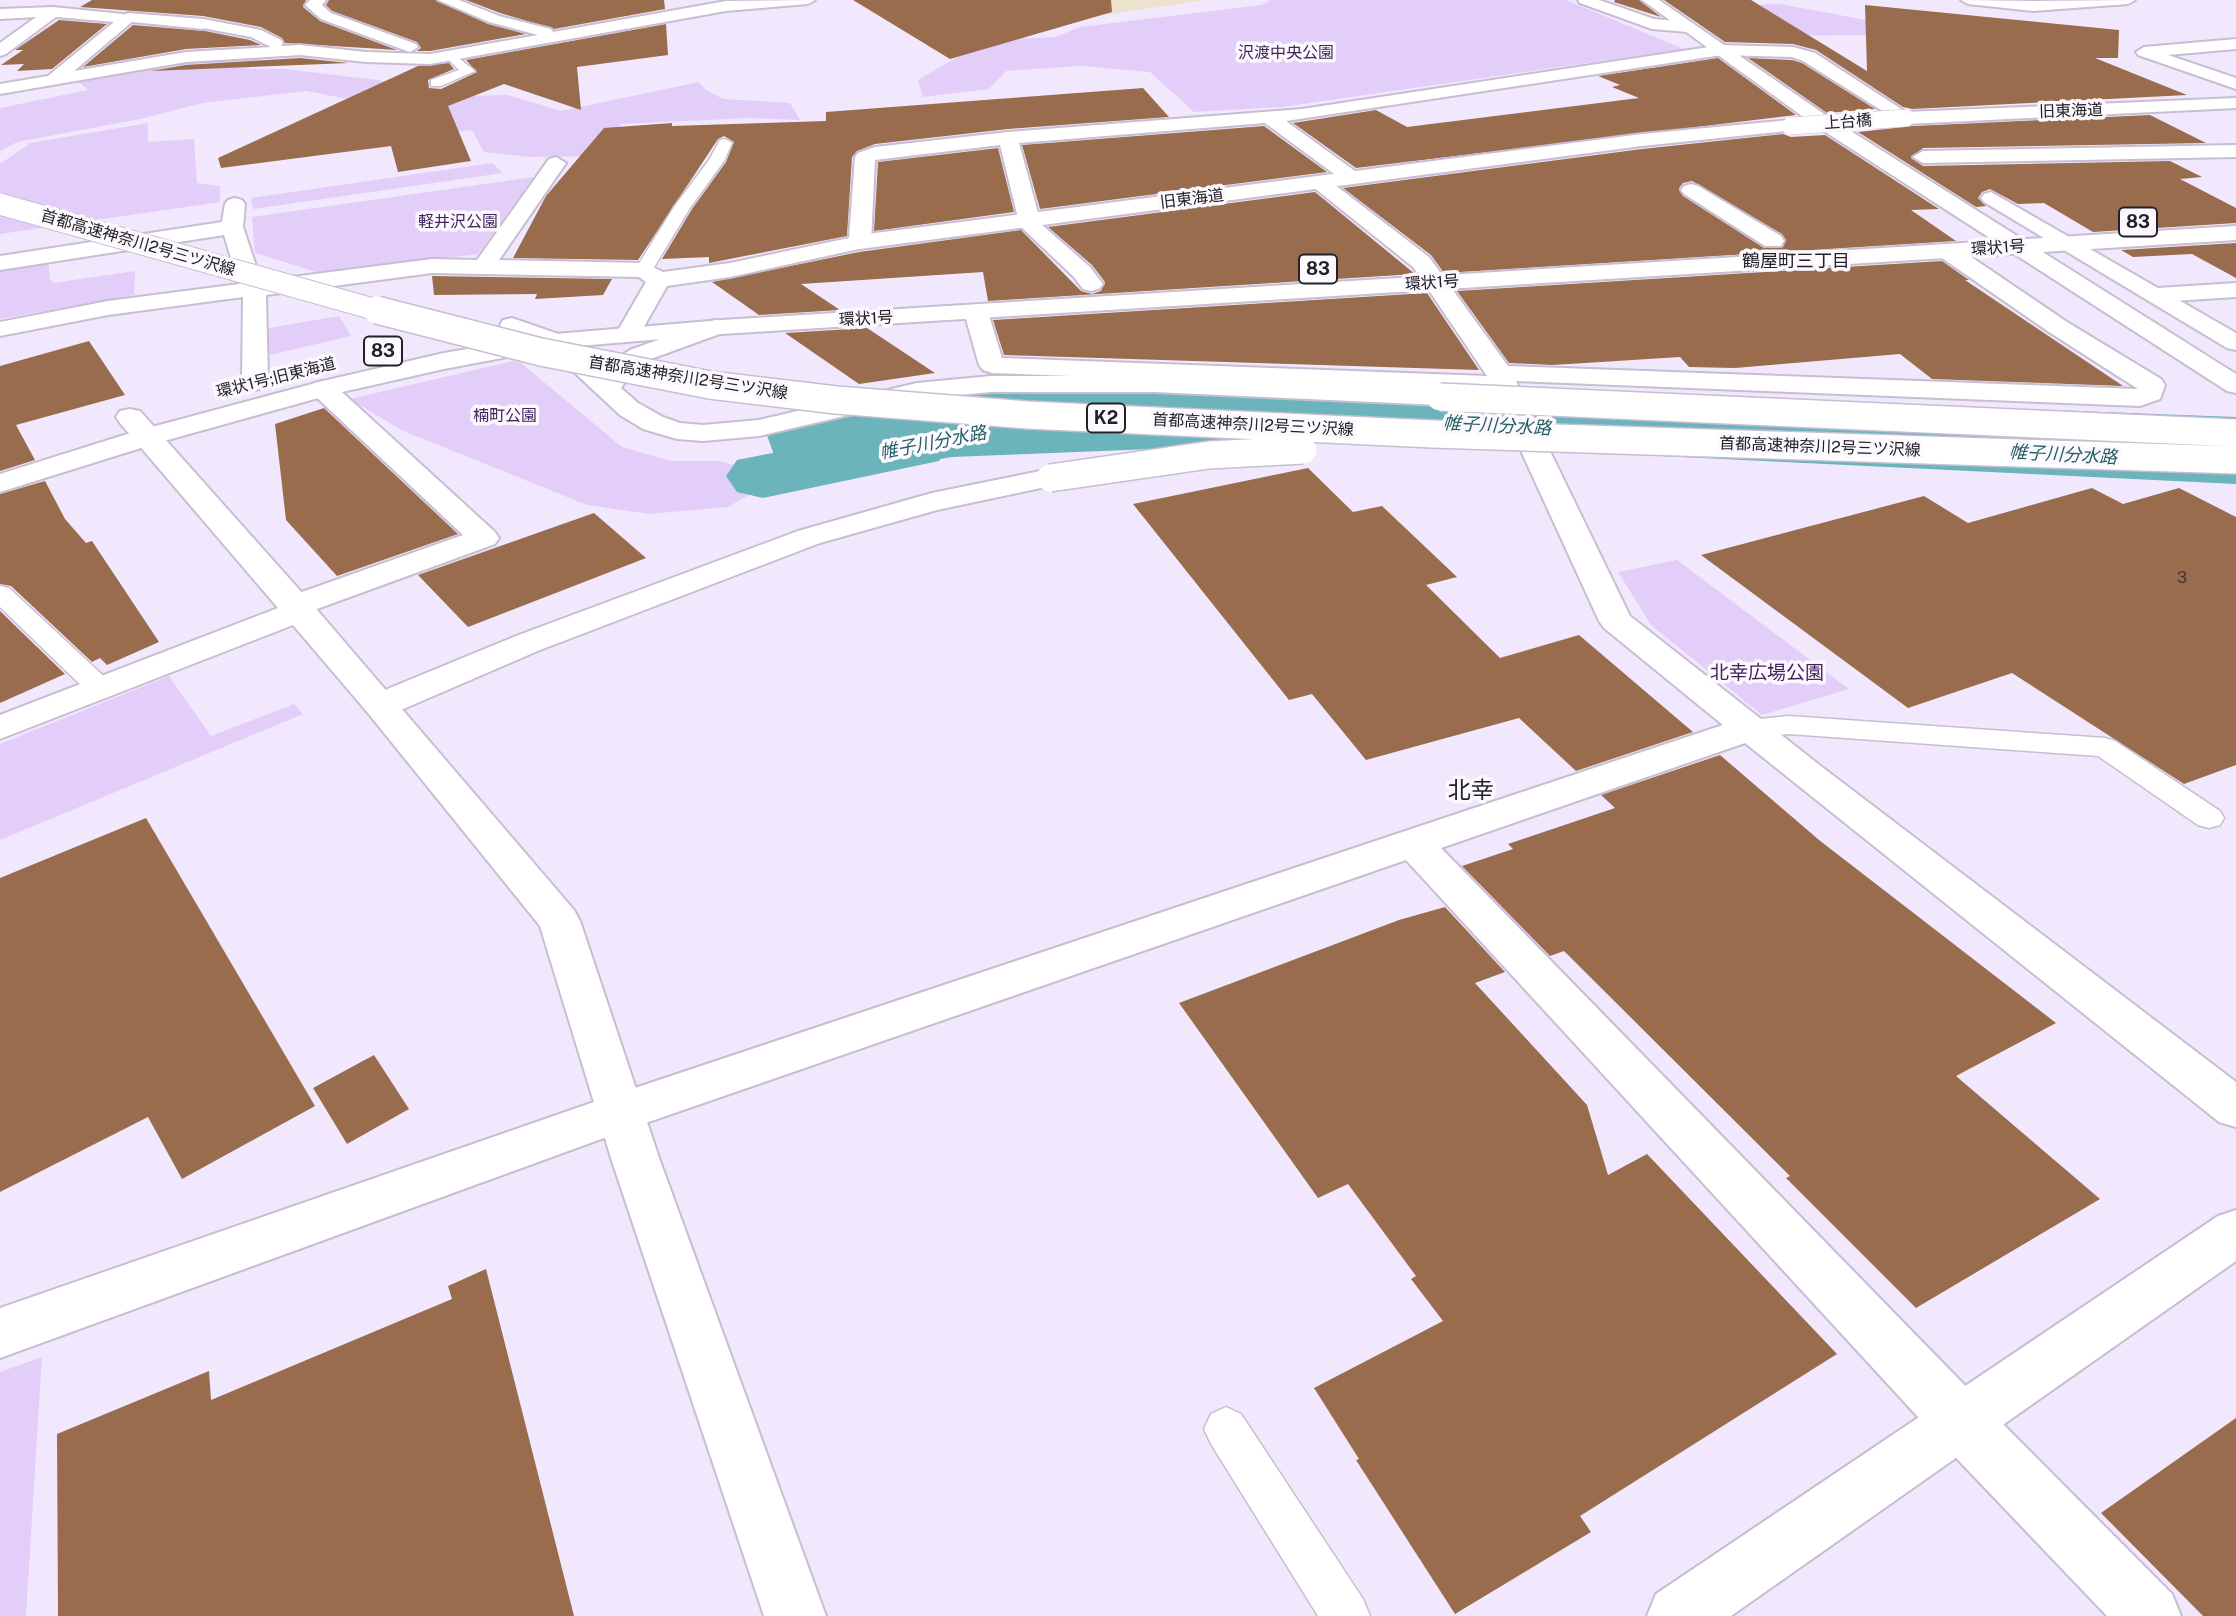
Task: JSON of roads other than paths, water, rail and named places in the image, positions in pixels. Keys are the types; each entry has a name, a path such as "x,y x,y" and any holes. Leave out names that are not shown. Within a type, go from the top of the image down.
{"main road":[{"path":"319,0 313,5 326,16 444,57"},
{"path":"445,0 494,19 561,35"},
{"path":"643,0 648,20"},
{"path":"0,14 28,13 50,6 128,18 203,24 254,33 270,42 300,50 366,57 444,57 726,6 807,0"},
{"path":"1584,0 1652,24 1688,27"},
{"path":"1649,0 1820,120 2236,385"},
{"path":"1968,0 2033,6 2128,0"},
{"path":"0,51 50,6"},
{"path":"203,24 227,13"},
{"path":"52,80 128,18"},
{"path":"1732,34 1785,69"},
{"path":"2236,44 2144,52 2236,84"},
{"path":"0,89 186,57 300,50"},
{"path":"860,242 865,157 876,153 1008,138 1302,114 1722,50 1793,52 1809,57 1906,118"},
{"name":"旧東海道","path":"1906,118 2236,103"},
{"path":"1843,108 1889,136"},
{"path":"1268,116 1352,178"},
{"name":"上台橋","path":"1790,126 1906,118"},
{"name":"旧東海道","path":"0,329 108,308 432,266 651,275 730,270 860,242 1642,140 1790,126"},
{"path":"1008,138 1031,226 1082,272 1091,284"},
{"path":"1947,172 1917,154 2236,151"},
{"path":"483,267 556,163"},
{"path":"1319,182 1421,262 1437,283 1503,383 1616,621 1749,729 2236,1108"},
{"path":"1970,186 2236,343"},
{"path":"1691,190 1773,241"},
{"name":"首都高速神奈川2号三ツ沢線","path":"0,195 456,321 555,345 710,373 831,390 1031,405 1429,424 2236,445"},
{"name":"首都高速神奈川2号三ツ沢線","path":"0,204 440,328 541,352 710,385 836,400 1028,415 1432,434 2236,460"},
{"path":"235,204 232,227 253,290"},
{"name":"環状1号","path":"634,323 1091,284 1773,241 2236,216"},
{"path":"0,263 232,227"},
{"name":"環状1号","path":"634,323 716,327 2236,233"},
{"path":"976,312 992,365 1503,383 2140,398 2151,393 2152,385 2050,321 1947,251"},
{"path":"634,323 651,275"},
{"name":"環状1号;旧東海道","path":"253,290 256,300 242,385 390,349 512,326 634,323"},
{"path":"2158,295 2235,291"},
{"name":"環状1号;旧東海道","path":"0,457 145,421 323,389 444,361 555,341 634,323"},
{"path":"512,326 555,341 629,409 653,423 677,431 703,433 759,428 917,391 991,384 1142,383 2236,433"},
{"path":"608,388 625,364 639,355 716,327"},
{"path":"0,728 297,608 484,538 323,389"},
{"path":"145,421 297,608 381,705 559,921 620,1112 795,1616"},
{"name":"環状1号;旧東海道","path":"0,483 145,421"},
{"path":"381,705 528,643 809,537 920,505 1050,478 1209,455 1375,449 2236,476"},
{"path":"0,1333 620,1112 1749,729"},
{"path":"1414,844 1961,1422 2150,1616"},
{"path":"1678,1616 2236,1232"}],"lane":[{"path":"436,83 468,71 444,57"},
{"path":"651,275 682,207 716,162 725,143"},
{"path":"0,593 101,689"},
{"path":"1749,729 1789,725 2105,747 2209,818"},
{"path":"1226,1429 1346,1616"}],"water":[{"path":"1032,372 2236,417 2236,484 1353,441 952,457 785,485 761,419"}],"waterway":[{"name":"帷子川分水路","path":"763,476 914,446"}],"district":[{"name":"鶴屋町三丁目","path":"1796,261"},
{"name":"北幸","path":"1471,791"}],"park label":[{"name":"沢渡中央公園","path":"1286,53"},
{"name":"軽井沢公園","path":"458,222"},
{"name":"楠町公園","path":"505,416"},
{"name":"北幸広場公園","path":"1767,673"}]}
